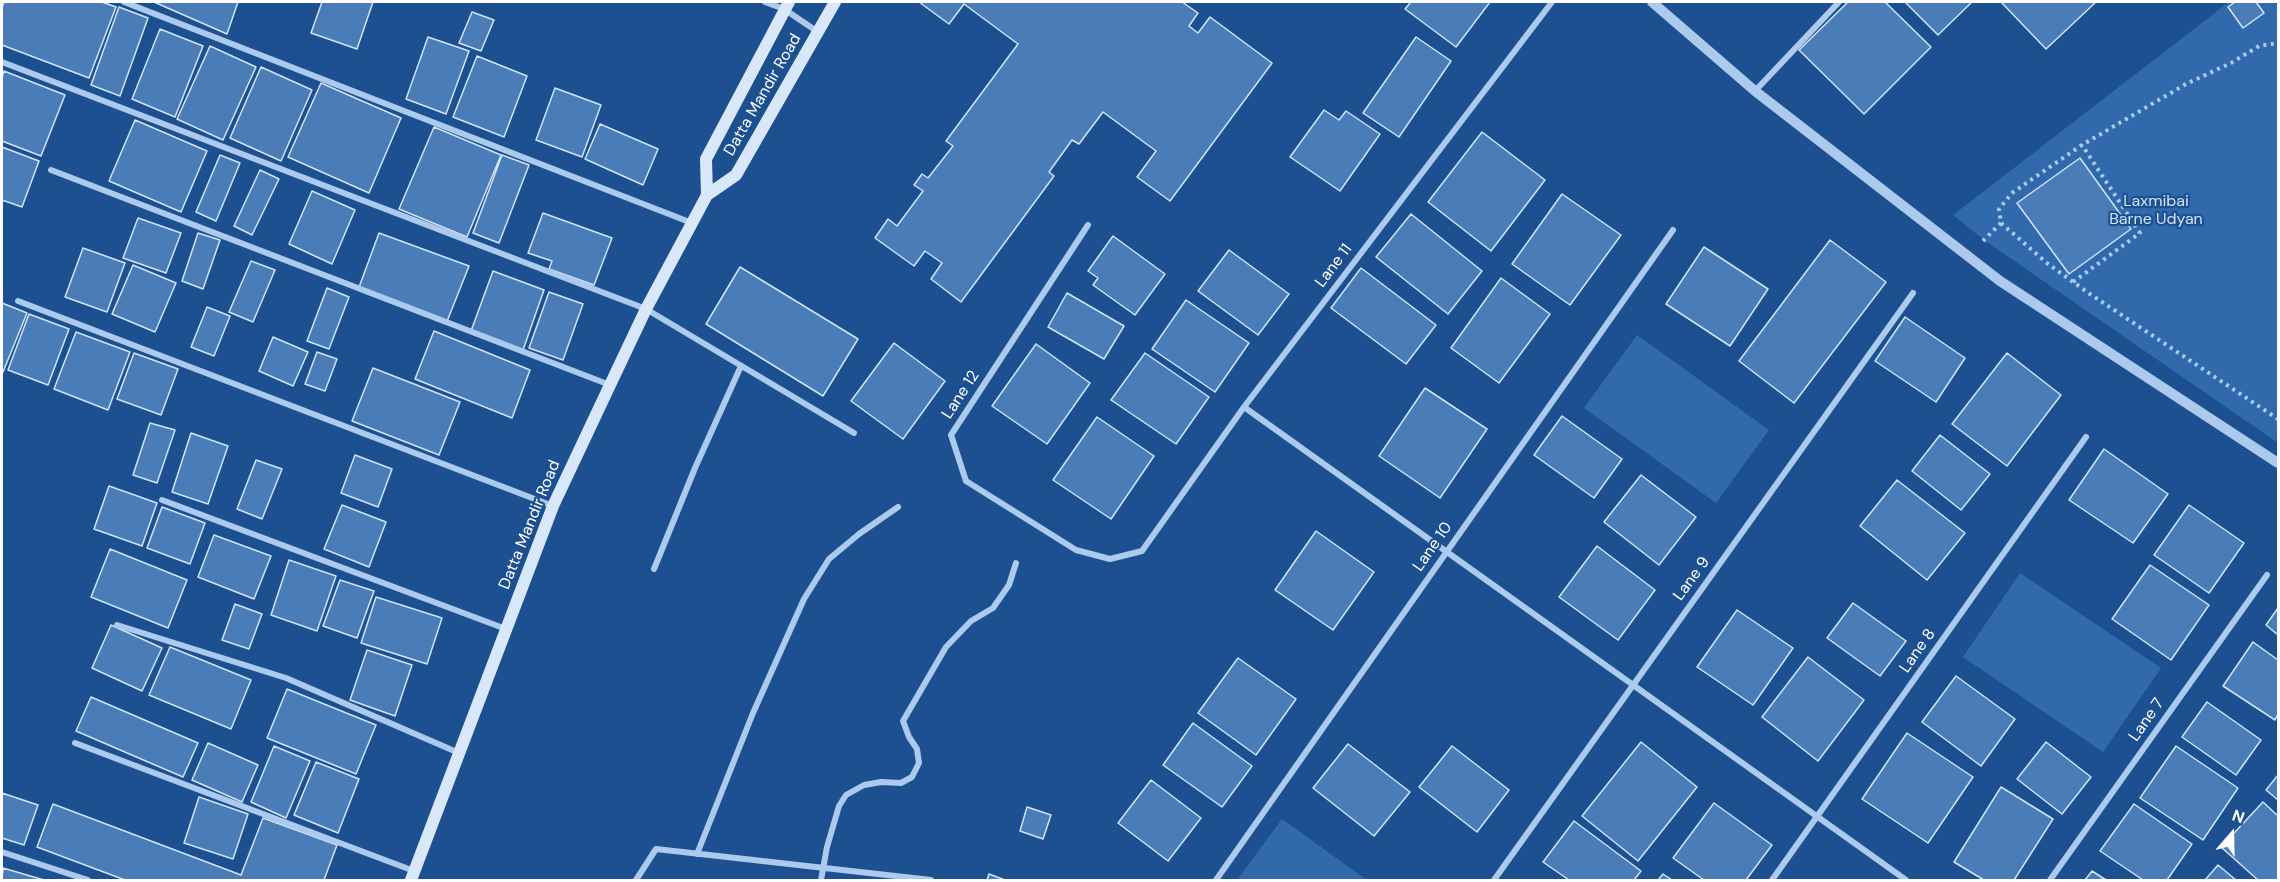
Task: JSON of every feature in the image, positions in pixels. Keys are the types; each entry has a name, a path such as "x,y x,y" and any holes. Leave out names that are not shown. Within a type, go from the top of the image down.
{"main road":[{"name":"Datta Mandir Road","path":"413,876 553,506 646,309 707,195 736,175 835,2"},
{"name":"Datta Mandir Road","path":"707,195 706,159 787,5"}],"street":[{"path":"124,2 692,223"},
{"path":"765,2 787,5 818,32"},
{"name":"Lane 11","path":"1142,551 1244,407 1552,2"},
{"path":"1652,2 1755,91 2000,280 2278,463"},
{"path":"1755,91 1839,2"},
{"path":"2,62 646,309 854,433"},
{"path":"51,170 610,385"},
{"name":"Lane 12","path":"1088,225 951,435 966,481 1037,527 1076,550 1110,559 1142,551"},
{"name":"Lane 10","path":"1216,880 1445,551 1673,230"},
{"name":"Lane 9","path":"1494,880 1913,293"},
{"path":"18,301 553,506"},
{"path":"654,569 695,468 741,366"},
{"path":"1244,407 1906,880"},
{"name":"Lane 8","path":"1772,880 2086,437"},
{"path":"162,500 506,629"},
{"path":"697,854 753,713 804,599 829,559 859,534 898,507"},
{"path":"821,880 827,847 839,806 846,795 864,786 901,783 912,777 920,763 917,749 903,721 946,646 971,621 993,608 1009,585 1016,563"},
{"name":"Lane 7","path":"2050,880 2267,574"},
{"path":"117,625 286,678 459,753"},
{"path":"75,743 413,876"},
{"path":"636,880 656,849 824,868 877,877 931,880"},
{"path":"2,852 88,880"}],"path":[{"path":"2278,43 2259,46 2231,63 2186,84 2082,145 2012,193 1999,209 2001,223 2048,264 2278,419"},
{"path":"2073,282 2140,233 2082,145"},
{"path":"1984,240 2001,223"}],"green space":[{"name":"Laxmibai Barne Udyan","path":"2229,2 2278,2 2278,443 1984,240 1953,215"},
{"path":"1637,335 1769,430 1716,503 1584,408"},
{"path":"2020,573 2161,668 2103,752 1963,657"},
{"path":"1282,819 1367,880 1237,880"}],"building":[{"path":"4,2 102,2 116,7 89,78 2,45"},
{"path":"154,2 238,2 227,34"},
{"path":"322,2 373,2 357,49 311,33"},
{"path":"919,2 1182,2 1198,13 1189,26 1198,33 1210,17 1272,63 1170,201 1137,177 1156,151 1103,112 1079,144 1072,140 1049,172 1054,176 961,302 931,279 942,263 925,251 914,266 875,238 888,219 897,226 923,191 914,185 922,174 928,178 953,146 946,141 1018,44 964,4 949,24"},
{"path":"1411,2 1490,2 1456,47 1405,9"},
{"path":"1848,2 1885,2 1931,47 1864,114 1799,50"},
{"path":"1905,2 1972,2 1938,35"},
{"path":"2001,2 2096,2 2046,49"},
{"path":"2235,2 2256,2 2264,13 2243,28 2228,7"},
{"path":"119,7 148,18 120,96 91,85"},
{"path":"472,12 494,20 481,51 459,43"},
{"path":"160,29 203,46 175,117 132,99"},
{"path":"428,37 469,51 446,114 406,99"},
{"path":"1416,37 1451,61 1399,137 1363,113"},
{"path":"210,46 256,67 223,140 177,119"},
{"path":"477,56 527,76 504,137 453,117"},
{"path":"261,67 312,90 281,161 230,138"},
{"path":"4,71 65,95 41,156 2,141 2,77"},
{"path":"321,83 401,118 369,193 288,157"},
{"path":"555,88 601,105 582,157 536,140"},
{"path":"1324,110 1339,120 1346,111 1380,134 1340,191 1290,157"},
{"path":"135,120 207,151 181,212 109,181"},
{"path":"600,124 658,149 643,185 585,159"},
{"path":"434,127 501,155 467,237 399,209"},
{"path":"1482,132 1545,180 1491,251 1428,202"},
{"path":"2,147 39,161 22,207 2,200"},
{"path":"220,155 240,163 216,221 196,212"},
{"path":"502,155 529,165 499,243 473,233"},
{"path":"2080,158 2131,229 2069,274 2017,203"},
{"path":"260,170 279,179 252,235 234,226"},
{"path":"312,191 355,210 332,264 289,244"},
{"path":"1562,194 1621,235 1570,305 1512,264"},
{"path":"543,213 612,238 594,285 549,269 552,261 528,253"},
{"path":"1411,214 1482,271 1448,314 1376,257"},
{"path":"138,218 181,233 166,273 123,258"},
{"path":"198,233 220,240 203,289 182,281"},
{"path":"379,233 469,266 446,324 358,290"},
{"path":"1113,236 1165,274 1135,315 1093,285 1098,278 1088,271"},
{"path":"1830,240 1886,282 1794,403 1739,361"},
{"path":"1704,247 1768,289 1730,346 1666,304"},
{"path":"83,248 125,263 107,312 65,297"},
{"path":"1229,250 1289,294 1258,335 1198,291"},
{"path":"251,261 275,270 253,322 229,312"},
{"path":"133,265 176,283 155,332 112,314"},
{"path":"740,267 858,339 823,396 706,324"},
{"path":"1361,268 1436,325 1406,364 1331,308"},
{"path":"493,271 544,290 523,350 471,331"},
{"path":"1501,278 1550,314 1499,383 1451,348"},
{"path":"327,288 349,297 329,349 307,341"},
{"path":"549,292 583,304 563,360 529,348"},
{"path":"1067,293 1124,326 1104,359 1048,327"},
{"path":"1186,300 1249,343 1215,392 1152,349"},
{"path":"2,303 27,313 3,372 2,371"},
{"path":"207,307 230,316 214,356 191,347"},
{"path":"29,314 69,329 48,385 8,370"},
{"path":"1905,317 1965,358 1936,402 1875,361"},
{"path":"434,331 530,370 512,418 415,379"},
{"path":"76,332 130,352 108,410 54,389"},
{"path":"273,337 308,352 293,386 259,371"},
{"path":"894,343 945,381 903,439 851,401"},
{"path":"1036,344 1090,383 1047,444 992,406"},
{"path":"317,352 337,359 325,391 305,384"},
{"path":"134,353 178,369 161,415 117,399"},
{"path":"1145,353 1209,397 1176,444 1111,400"},
{"path":"2007,353 2061,395 2007,466 1952,424"},
{"path":"373,368 460,402 439,455 352,421"},
{"path":"1425,388 1487,429 1440,498 1379,456"},
{"path":"1562,416 1622,459 1594,498 1534,455"},
{"path":"1097,417 1154,456 1111,519 1053,480"},
{"path":"150,423 175,430 157,483 133,475"},
{"path":"191,433 228,446 208,504 172,492"},
{"path":"1940,435 1990,474 1961,510 1912,471"},
{"path":"2104,449 2168,494 2133,543 2069,500"},
{"path":"355,455 392,469 378,507 341,493"},
{"path":"256,460 282,469 262,519 237,509"},
{"path":"1641,475 1696,517 1659,565 1604,522"},
{"path":"1897,480 1965,533 1927,580 1860,526"},
{"path":"109,486 157,503 142,546 94,529"},
{"path":"342,505 386,522 369,567 324,549"},
{"path":"2189,505 2244,543 2209,593 2154,555"},
{"path":"162,507 205,523 190,564 147,548"},
{"path":"1316,531 1374,572 1333,630 1275,590"},
{"path":"214,535 271,556 254,599 198,577"},
{"path":"1597,546 1655,590 1618,640 1559,597"},
{"path":"110,549 187,580 168,628 91,597"},
{"path":"289,560 336,576 317,631 271,615"},
{"path":"2150,565 2209,605 2171,660 2112,619"},
{"path":"340,580 374,591 357,638 323,626"},
{"path":"376,597 442,618 427,664 361,643"},
{"path":"1853,603 1906,641 1880,676 1827,638"},
{"path":"235,604 262,614 249,649 222,640"},
{"path":"2278,608 2278,635 2266,625"},
{"path":"1737,610 1793,648 1753,705 1697,667"},
{"path":"111,625 162,648 142,691 92,668"},
{"path":"2253,642 2278,660 2278,714 2275,720 2223,686"},
{"path":"170,647 251,680 231,729 149,695"},
{"path":"367,650 412,665 395,716 350,700"},
{"path":"1808,657 1864,700 1818,761 1762,717"},
{"path":"1238,658 1296,699 1256,755 1198,713"},
{"path":"1956,676 2015,719 1981,766 1922,722"},
{"path":"287,689 376,725 356,774 267,738"},
{"path":"91,697 198,743 183,777 76,731"},
{"path":"2207,702 2261,740 2236,775 2182,737"},
{"path":"1193,723 1252,766 1222,807 1163,765"},
{"path":"1907,733 1973,777 1928,843 1862,799"},
{"path":"1641,742 1697,787 1638,861 1582,816"},
{"path":"2046,742 2091,777 2062,814 2017,779"},
{"path":"208,743 258,765 242,802 192,780"},
{"path":"1348,744 1410,792 1374,836 1313,788"},
{"path":"274,746 310,761 286,818 251,802"},
{"path":"1452,746 1509,790 1477,832 1419,787"},
{"path":"2176,746 2238,788 2203,840 2140,798"},
{"path":"316,762 359,779 338,833 294,815"},
{"path":"2278,775 2278,800 2266,790"},
{"path":"1151,780 1201,818 1168,861 1118,823"},
{"path":"2001,787 2053,819 2014,880 1984,880 1954,862"},
{"path":"2,793 38,805 24,845 2,838"},
{"path":"199,797 248,814 233,859 184,843"},
{"path":"2263,802 2278,816 2278,880 2258,880 2221,847"},
{"path":"1714,803 1772,845 1746,880 1704,880 1673,858"},
{"path":"53,804 241,875 263,818 337,845 324,880 125,880 37,847"},
{"path":"2134,804 2192,844 2167,880 2143,880 2100,851"},
{"path":"1027,807 1051,815 1043,839 1020,831"},
{"path":"1574,821 1641,871 1634,880 1569,880 1543,862"},
{"path":"2218,865 2236,880 2205,880"},
{"path":"3,868 44,880 2,880"},
{"path":"2092,871 2106,880 2085,880"},
{"path":"989,874 1005,880 987,880"},
{"path":"1663,874 1672,880 1658,880"}]}
